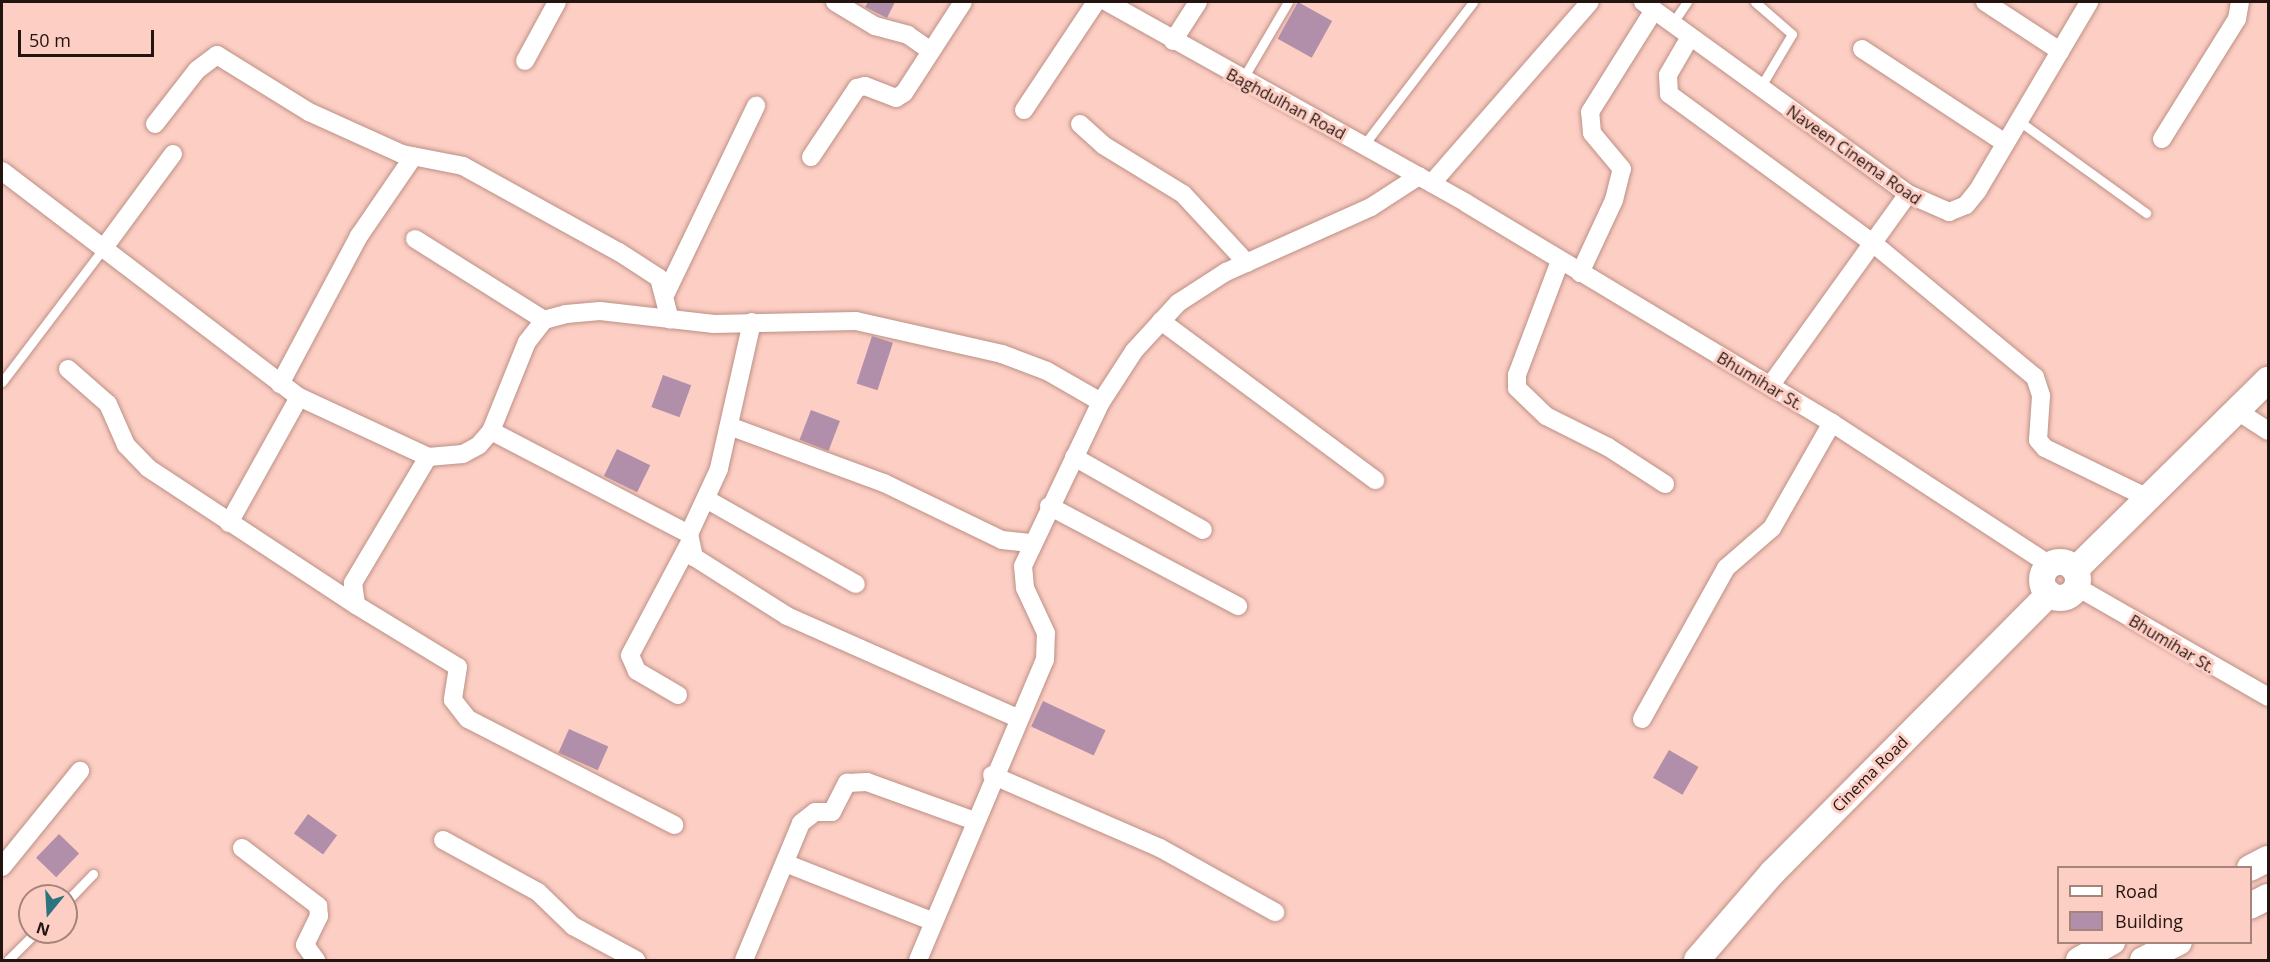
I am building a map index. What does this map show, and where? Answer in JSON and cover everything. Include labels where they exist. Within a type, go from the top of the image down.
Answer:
[{"type":"street","points":[[525,61],[557,2]]},
{"type":"street","points":[[835,2],[874,26],[908,35],[931,51]]},
{"type":"street","points":[[811,157],[857,88],[865,86],[896,98],[931,51],[963,2]]},
{"type":"street","points":[[1024,110],[1096,2]]},
{"type":"street","name":"Baghdulhan Road","points":[[1107,2],[1242,80],[1466,203]]},
{"type":"street","points":[[1173,41],[1198,2]]},
{"type":"street","points":[[918,960],[992,776],[1045,660],[1046,633],[1024,588],[1023,566],[1030,543],[1101,402],[1134,351],[1161,321],[1204,285],[1248,263],[1324,231],[1425,179],[1590,2]]},
{"type":"street","points":[[1985,2],[2060,51]]},
{"type":"street","name":"Naveen Cinema Road","points":[[1649,6],[1908,195],[1948,212],[1966,205],[2089,2]]},
{"type":"street","points":[[2162,139],[2237,19],[2240,2]]},
{"type":"street","points":[[1580,273],[1614,200],[1622,169],[1592,133],[1590,112],[1649,6]]},
{"type":"street","points":[[1690,37],[1668,75],[1669,93],[1874,244],[2035,377],[2041,396],[2038,440],[2045,448],[2150,499]]},
{"type":"street","points":[[1863,49],[2005,143]]},
{"type":"street","points":[[155,124],[197,70],[217,55],[309,112],[413,157],[463,166],[485,176],[652,272],[666,293],[670,320]]},
{"type":"street","points":[[666,293],[756,106]]},
{"type":"street","points":[[1080,124],[1103,145],[1183,194],[1248,263]]},
{"type":"street","points":[[103,249],[173,154]]},
{"type":"street","points":[[280,384],[359,236],[413,157]]},
{"type":"street","points":[[2,171],[299,397],[428,457],[462,454],[491,431],[527,342],[544,320]]},
{"type":"street","points":[[1770,386],[1908,195]]},
{"type":"street","name":"Bhumihar St.","points":[[1466,203],[1832,423],[2067,574],[2268,697]]},
{"type":"street","points":[[415,239],[544,320],[600,311],[670,320],[855,321],[924,334],[1047,371],[1101,402]]},
{"type":"street","points":[[1560,261],[1517,375],[1517,388],[1546,417],[1608,447],[1665,484]]},
{"type":"street","points":[[1161,321],[1375,480]]},
{"type":"street","points":[[678,695],[637,671],[630,655],[708,500],[729,426],[752,322]]},
{"type":"street","points":[[68,369],[108,404],[134,457],[229,524],[458,667],[453,700],[468,719],[674,825]]},
{"type":"street","points":[[2067,574],[2150,499],[2239,412],[2268,380]]},
{"type":"street","points":[[229,524],[299,397]]},
{"type":"street","points":[[2239,412],[2268,431]]},
{"type":"street","points":[[1642,719],[1726,568],[1772,528],[1832,423]]},
{"type":"street","points":[[729,426],[876,480],[1002,540],[1030,543]]},
{"type":"street","points":[[491,431],[689,539],[706,568],[787,616],[1018,719]]},
{"type":"street","points":[[356,605],[353,583],[428,457]]},
{"type":"street","points":[[1074,457],[1203,530]]},
{"type":"street","points":[[708,500],[856,584]]},
{"type":"street","points":[[1049,506],[1239,606]]},
{"type":"street","name":"Cinema Road","points":[[1697,960],[1773,872],[2049,594],[2042,581],[2067,574]]},
{"type":"street","points":[[2,867],[80,771]]},
{"type":"street","points":[[992,776],[1160,848],[1275,912]]},
{"type":"street","points":[[744,960],[784,863],[807,815],[832,812],[841,791],[856,781],[975,821]]},
{"type":"street","points":[[443,840],[538,892],[573,926],[636,960]]},
{"type":"street","points":[[242,848],[318,906],[319,916],[305,945],[316,960]]},
{"type":"street","points":[[2252,867],[2268,859]]},
{"type":"street","points":[[784,863],[933,922]]},
{"type":"street","points":[[2252,905],[2268,897]]},
{"type":"street","points":[[2079,960],[2108,944]]},
{"type":"street","points":[[2143,960],[2177,950]]},
{"type":"lane","points":[[1242,80],[1288,2]]},
{"type":"lane","points":[[1363,146],[1473,2]]},
{"type":"lane","points":[[1672,24],[1687,2]]},
{"type":"lane","points":[[1755,2],[1792,34],[1760,88]]},
{"type":"lane","points":[[2019,121],[2146,213]]},
{"type":"lane","points":[[2,382],[103,249]]},
{"type":"lane","points":[[78,890],[93,874]]},
{"type":"lane","points":[[8,960],[24,944]]},
{"type":"building","points":[[868,2],[895,2],[887,18],[865,7]]},
{"type":"building","points":[[1298,2],[1332,21],[1312,58],[1278,39]]},
{"type":"building","points":[[872,336],[893,343],[877,390],[857,384]]},
{"type":"building","points":[[663,375],[691,385],[680,417],[651,407]]},
{"type":"building","points":[[811,410],[840,421],[828,451],[800,440]]},
{"type":"building","points":[[617,449],[650,465],[637,492],[604,476]]},
{"type":"building","points":[[1043,701],[1106,730],[1094,756],[1031,726]]},
{"type":"building","points":[[569,729],[608,746],[598,770],[558,753]]},
{"type":"building","points":[[1669,750],[1698,767],[1682,795],[1653,778]]},
{"type":"building","points":[[308,814],[337,835],[323,855],[294,833]]},
{"type":"building","points":[[59,834],[79,853],[56,877],[36,858]]}]
